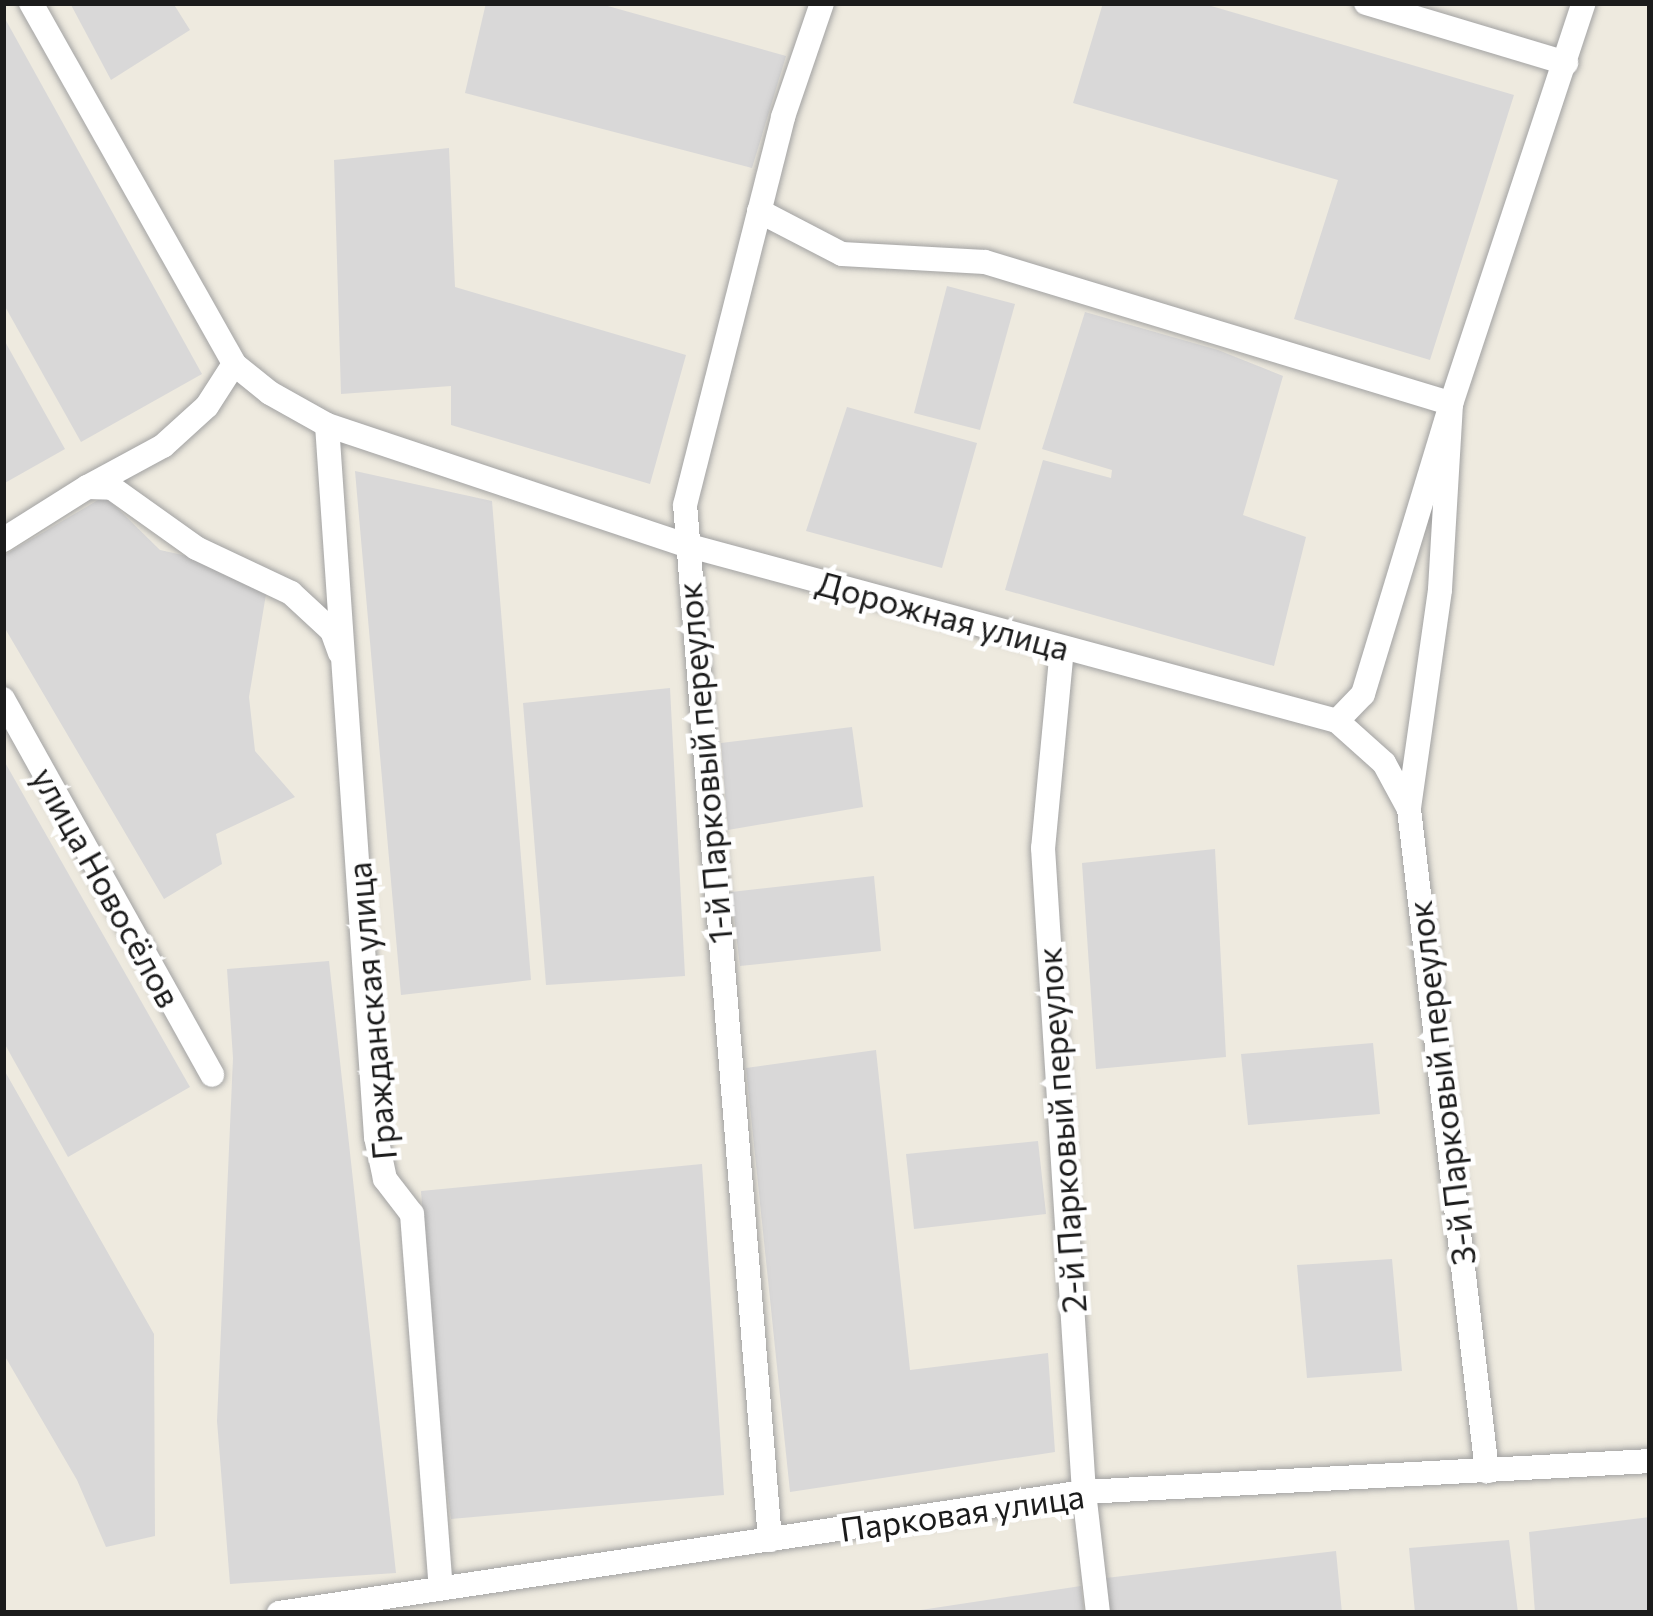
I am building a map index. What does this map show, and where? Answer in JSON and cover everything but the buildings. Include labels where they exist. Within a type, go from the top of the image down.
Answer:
[{"type":"street","name":"Дорожная улица","points":[[31,3],[234,364],[270,393],[327,425],[686,544],[1337,721]]},
{"type":"street","name":"1-й Парковый переулок","points":[[770,1540],[686,544],[691,468],[821,3]]},
{"type":"street","points":[[1366,3],[1566,63]]},
{"type":"street","points":[[1337,721],[1363,694],[1450,404],[1584,3]]},
{"type":"street","points":[[759,212],[842,254],[985,262],[1450,404]]},
{"type":"street","points":[[3,540],[163,446],[206,406],[234,364]]},
{"type":"street","points":[[1409,809],[1440,590],[1450,404]]},
{"type":"street","name":"Гражданская улица","points":[[327,425],[376,1137],[385,1179],[412,1214],[441,1588]]},
{"type":"street","points":[[87,488],[112,488],[196,548],[291,593],[332,632],[345,678]]},
{"type":"street","name":"2-й Парковый переулок","points":[[1062,648],[1043,848],[1084,1492],[1098,1613]]},
{"type":"street","name":"улица Новосёлов","points":[[3,699],[212,1075]]},
{"type":"street","name":"3-й Парковый переулок","points":[[1337,721],[1384,763],[1409,809],[1487,1471]]},
{"type":"street","name":"Парковая улица","points":[[279,1613],[1084,1492],[1650,1461]]},
{"type":"shaded area","points":[[70,3],[173,3],[190,30],[111,80]]},
{"type":"shaded area","points":[[486,3],[597,3],[786,56],[752,168],[465,93]]},
{"type":"shaded area","points":[[1103,3],[1201,3],[1514,95],[1430,360],[1294,319],[1338,180],[1073,103]]},
{"type":"shaded area","points":[[3,15],[202,374],[81,442],[3,303]]},
{"type":"shaded area","points":[[449,148],[455,287],[686,355],[650,484],[451,425],[451,386],[341,394],[334,160]]},
{"type":"shaded area","points":[[947,286],[1015,304],[980,430],[914,413]]},
{"type":"shaded area","points":[[1085,312],[1218,350],[1283,376],[1243,515],[1306,537],[1274,666],[1005,590],[1043,460],[1111,478],[1112,470],[1042,449]]},
{"type":"shaded area","points":[[3,338],[65,449],[3,484]]},
{"type":"shaded area","points":[[847,407],[977,443],[942,568],[806,531]]},
{"type":"shaded area","points":[[355,471],[492,501],[531,980],[401,995]]},
{"type":"shaded area","points":[[105,496],[160,550],[187,556],[266,594],[249,697],[255,751],[295,797],[216,834],[222,864],[164,899],[3,625],[3,556]]},
{"type":"shaded area","points":[[670,688],[685,976],[546,985],[523,703]]},
{"type":"shaded area","points":[[852,727],[863,807],[728,830],[721,743]]},
{"type":"shaded area","points":[[3,759],[190,1087],[68,1157],[3,1041]]},
{"type":"shaded area","points":[[1215,849],[1226,1057],[1096,1069],[1082,863]]},
{"type":"shaded area","points":[[874,876],[881,951],[740,966],[731,892]]},
{"type":"shaded area","points":[[329,961],[396,1573],[230,1584],[217,1421],[233,1058],[227,969]]},
{"type":"shaded area","points":[[1373,1043],[1380,1114],[1248,1125],[1241,1054]]},
{"type":"shaded area","points":[[876,1050],[910,1370],[1048,1353],[1055,1452],[790,1492],[746,1068]]},
{"type":"shaded area","points":[[3,1068],[154,1334],[155,1536],[106,1547],[77,1480],[3,1353]]},
{"type":"shaded area","points":[[1038,1141],[1046,1214],[914,1229],[906,1154]]},
{"type":"shaded area","points":[[702,1164],[724,1495],[451,1519],[437,1413],[421,1191]]},
{"type":"shaded area","points":[[1392,1259],[1402,1371],[1307,1378],[1297,1265]]},
{"type":"shaded area","points":[[1650,1517],[1650,1613],[1535,1613],[1529,1532]]},
{"type":"shaded area","points":[[1509,1540],[1518,1613],[1415,1613],[1409,1548]]},
{"type":"shaded area","points":[[1336,1551],[1342,1613],[1110,1613],[1106,1578]]},
{"type":"shaded area","points":[[1081,1586],[1084,1613],[901,1613],[1000,1598]]}]
